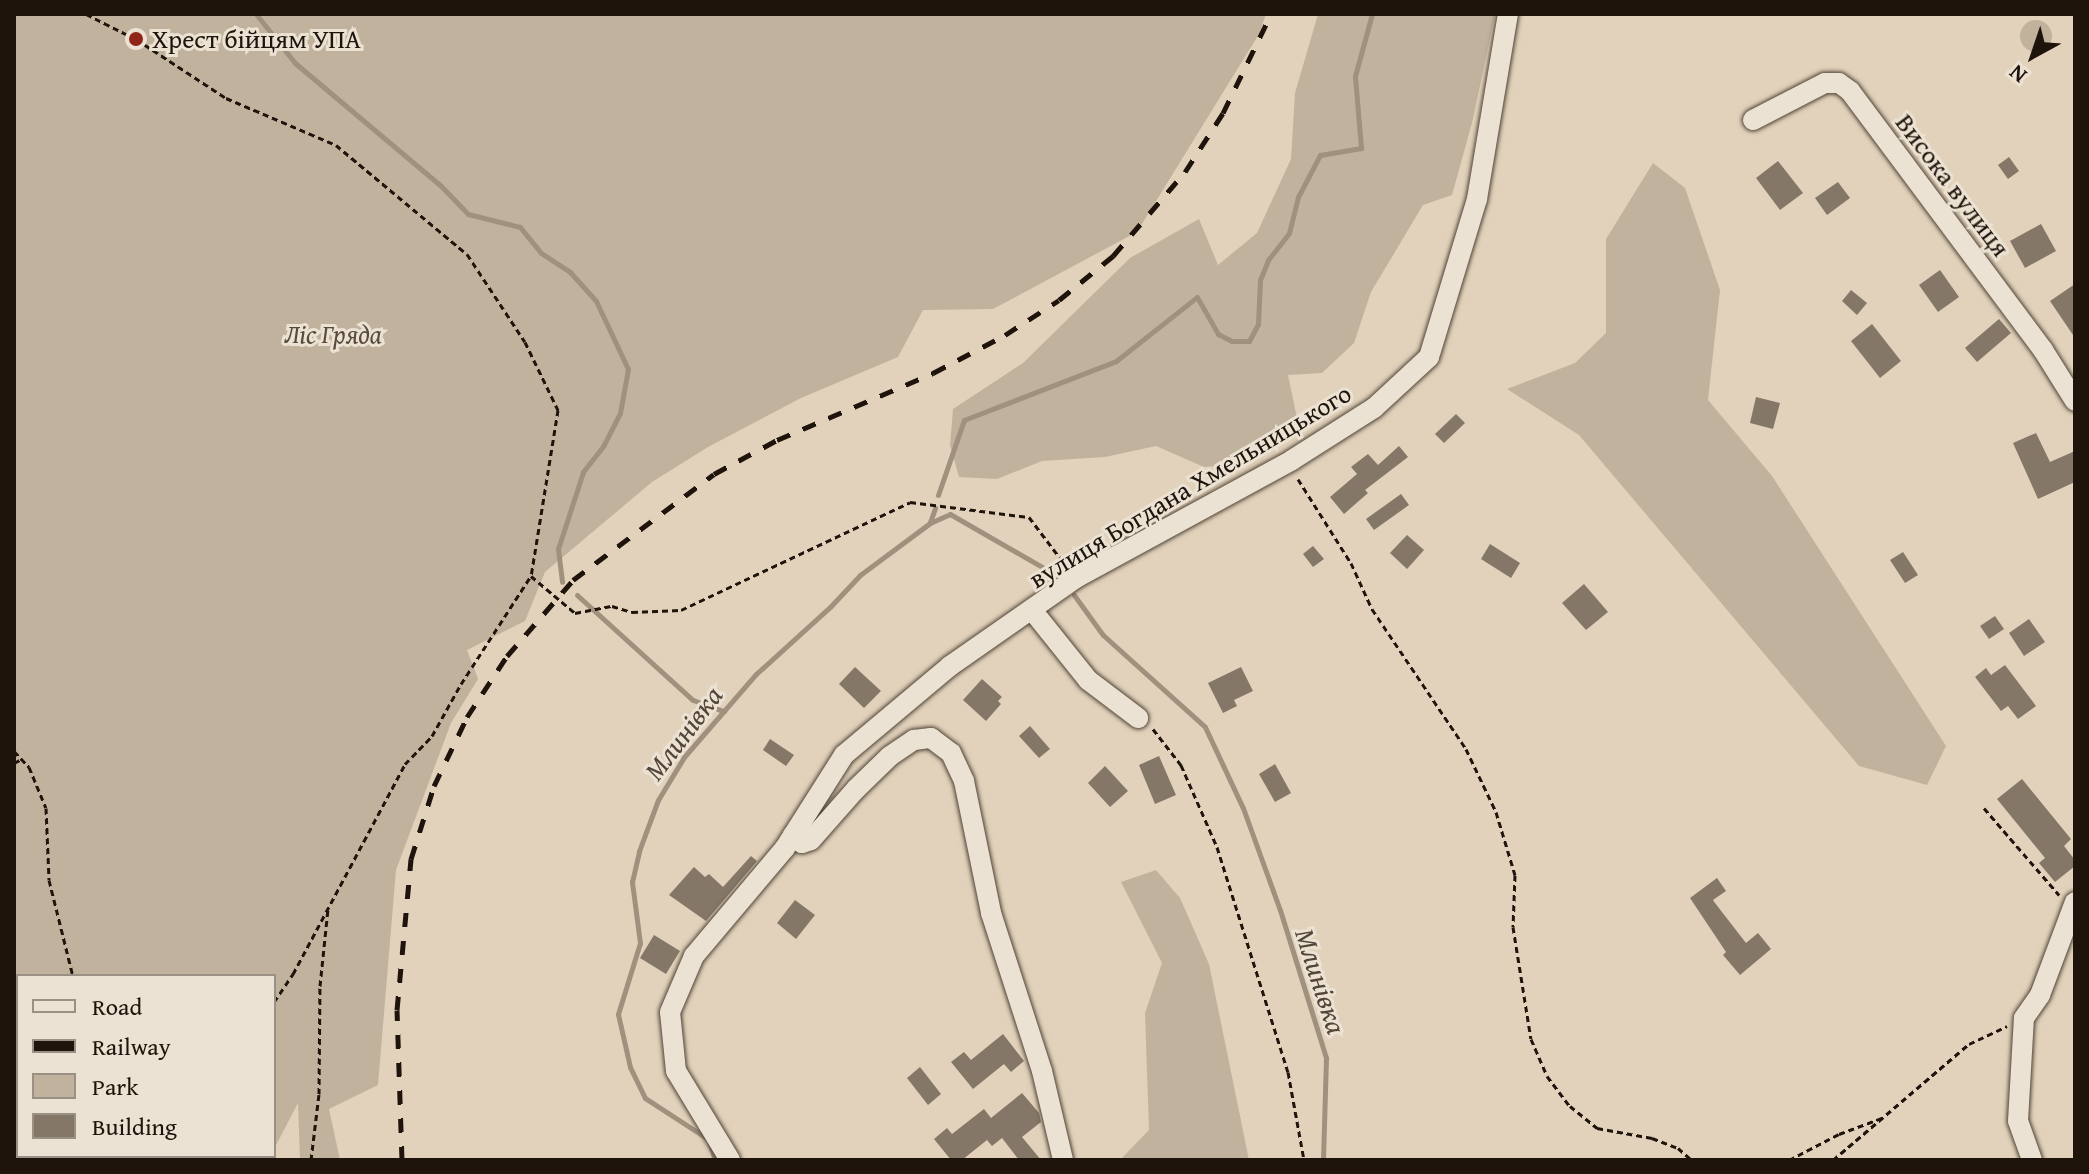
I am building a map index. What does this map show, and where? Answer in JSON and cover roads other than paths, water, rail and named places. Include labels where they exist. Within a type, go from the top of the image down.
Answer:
[{"type":"street","name":"вулиця Богдана Хмельницького","points":[[730,1160],[676,1071],[670,1012],[694,956],[793,835],[844,755],[950,666],[1076,578],[1292,460],[1374,408],[1429,357],[1477,199],[1508,14]]},
{"type":"street","name":"Висока вулиця","points":[[1753,120],[1825,83],[1839,83],[1850,91],[2043,350],[2075,401]]},
{"type":"street","points":[[1032,610],[1088,680],[1138,718]]},
{"type":"street","points":[[793,835],[802,843],[811,840],[856,789],[890,756],[914,740],[931,738],[951,753],[964,781],[991,913],[1042,1071],[1063,1160]]},
{"type":"street","points":[[2032,1160],[2018,1121],[2024,1018],[2040,995],[2073,906]]},
{"type":"waterway","points":[[256,14],[295,63],[441,186],[468,214],[520,227],[541,253],[570,272],[596,301],[628,369],[620,413],[604,445],[583,472],[558,549],[562,582]]},
{"type":"waterway","points":[[938,495],[964,420],[1116,361],[1197,297],[1218,334],[1232,341],[1249,341],[1258,324],[1260,280],[1268,260],[1289,233],[1298,197],[1320,155],[1361,148],[1355,76],[1372,14]]},
{"type":"waterway","points":[[930,522],[935,508]]},
{"type":"waterway","name":"Млинівка","points":[[715,1160],[708,1139],[645,1098],[630,1067],[618,1014],[640,943],[632,882],[639,851],[658,800],[684,757],[756,674],[830,607],[860,575],[930,523],[950,514],[1065,580]]},
{"type":"waterway","points":[[577,595],[693,700],[724,711]]},
{"type":"waterway","name":"Млинівка","points":[[1074,595],[1103,635],[1205,727],[1243,808],[1280,910],[1326,1058],[1323,1160]]},
{"type":"railway","points":[[402,1160],[397,1010],[411,859],[434,786],[467,717],[507,656],[573,580],[714,474],[777,440],[933,373],[1005,335],[1059,300],[1113,256],[1185,172],[1223,113],[1271,14]]},
{"type":"place","name":"Хрест бійцям УПА","points":[[136,39]]},
{"type":"park label","name":"Ліс Гряда","points":[[333,334]]}]
